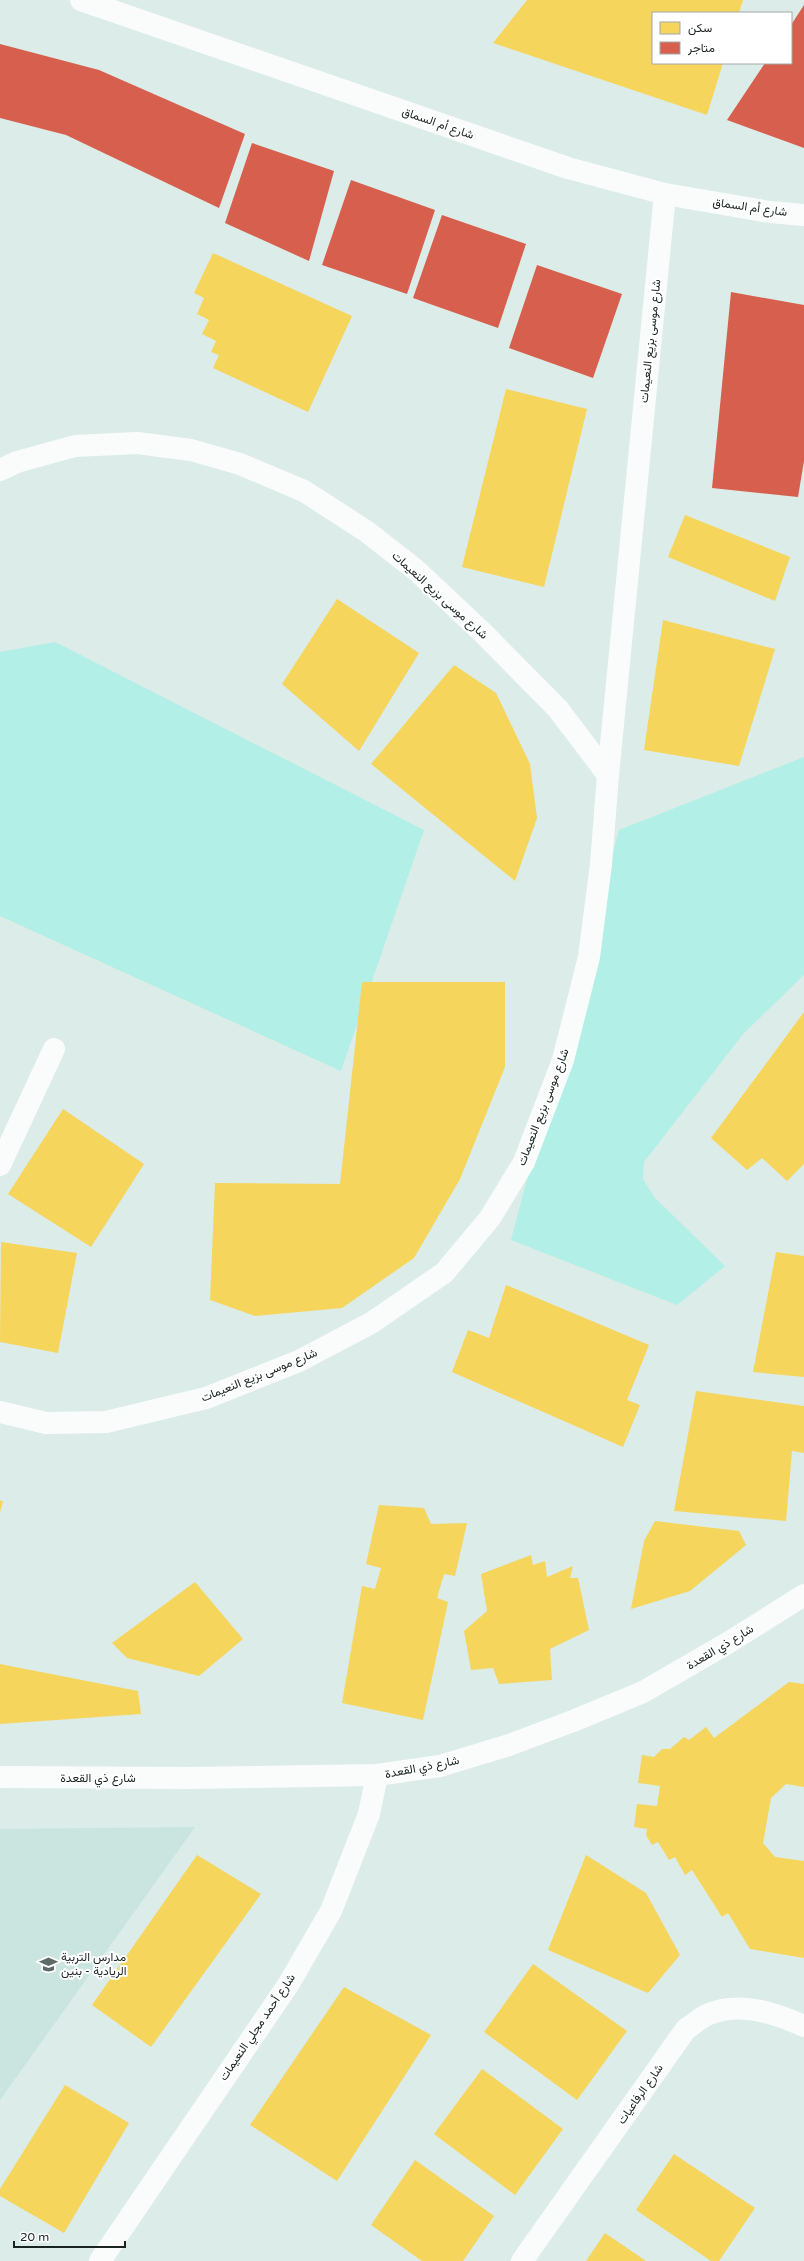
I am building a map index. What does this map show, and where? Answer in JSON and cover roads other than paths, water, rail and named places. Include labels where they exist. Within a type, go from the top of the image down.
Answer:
[{"type":"street","name":"شارع أم السماق","points":[[81,0],[568,168],[665,194],[770,212],[804,214]]},
{"type":"street","name":"شارع موسى بزيع النعيمات","points":[[0,1412],[46,1423],[106,1422],[206,1398],[306,1357],[371,1323],[444,1273],[490,1218],[524,1162],[563,1060],[588,957],[601,864],[608,775],[665,194]]},
{"type":"street","name":"شارع موسى بزيع النعيمات","points":[[0,470],[17,462],[75,446],[137,443],[191,450],[240,464],[304,491],[366,531],[422,575],[483,633],[558,709],[608,775]]},
{"type":"street","points":[[0,1165],[54,1049]]},
{"type":"street","name":"شارع ذي القعدة","points":[[0,1777],[189,1778],[377,1775],[440,1766],[509,1745],[643,1692],[731,1641],[804,1595]]},
{"type":"street","name":"شارع أحمد مجلي النعيمات","points":[[100,2261],[288,1985],[331,1911],[354,1857],[369,1814],[377,1775]]},
{"type":"street","name":"شارع الرفاعيات","points":[[522,2261],[686,2029],[709,2014],[739,2007],[769,2013],[804,2026]]},
{"type":"place","name":"مدارس التربية الريادية - بنين","points":[[48,1964]]}]
